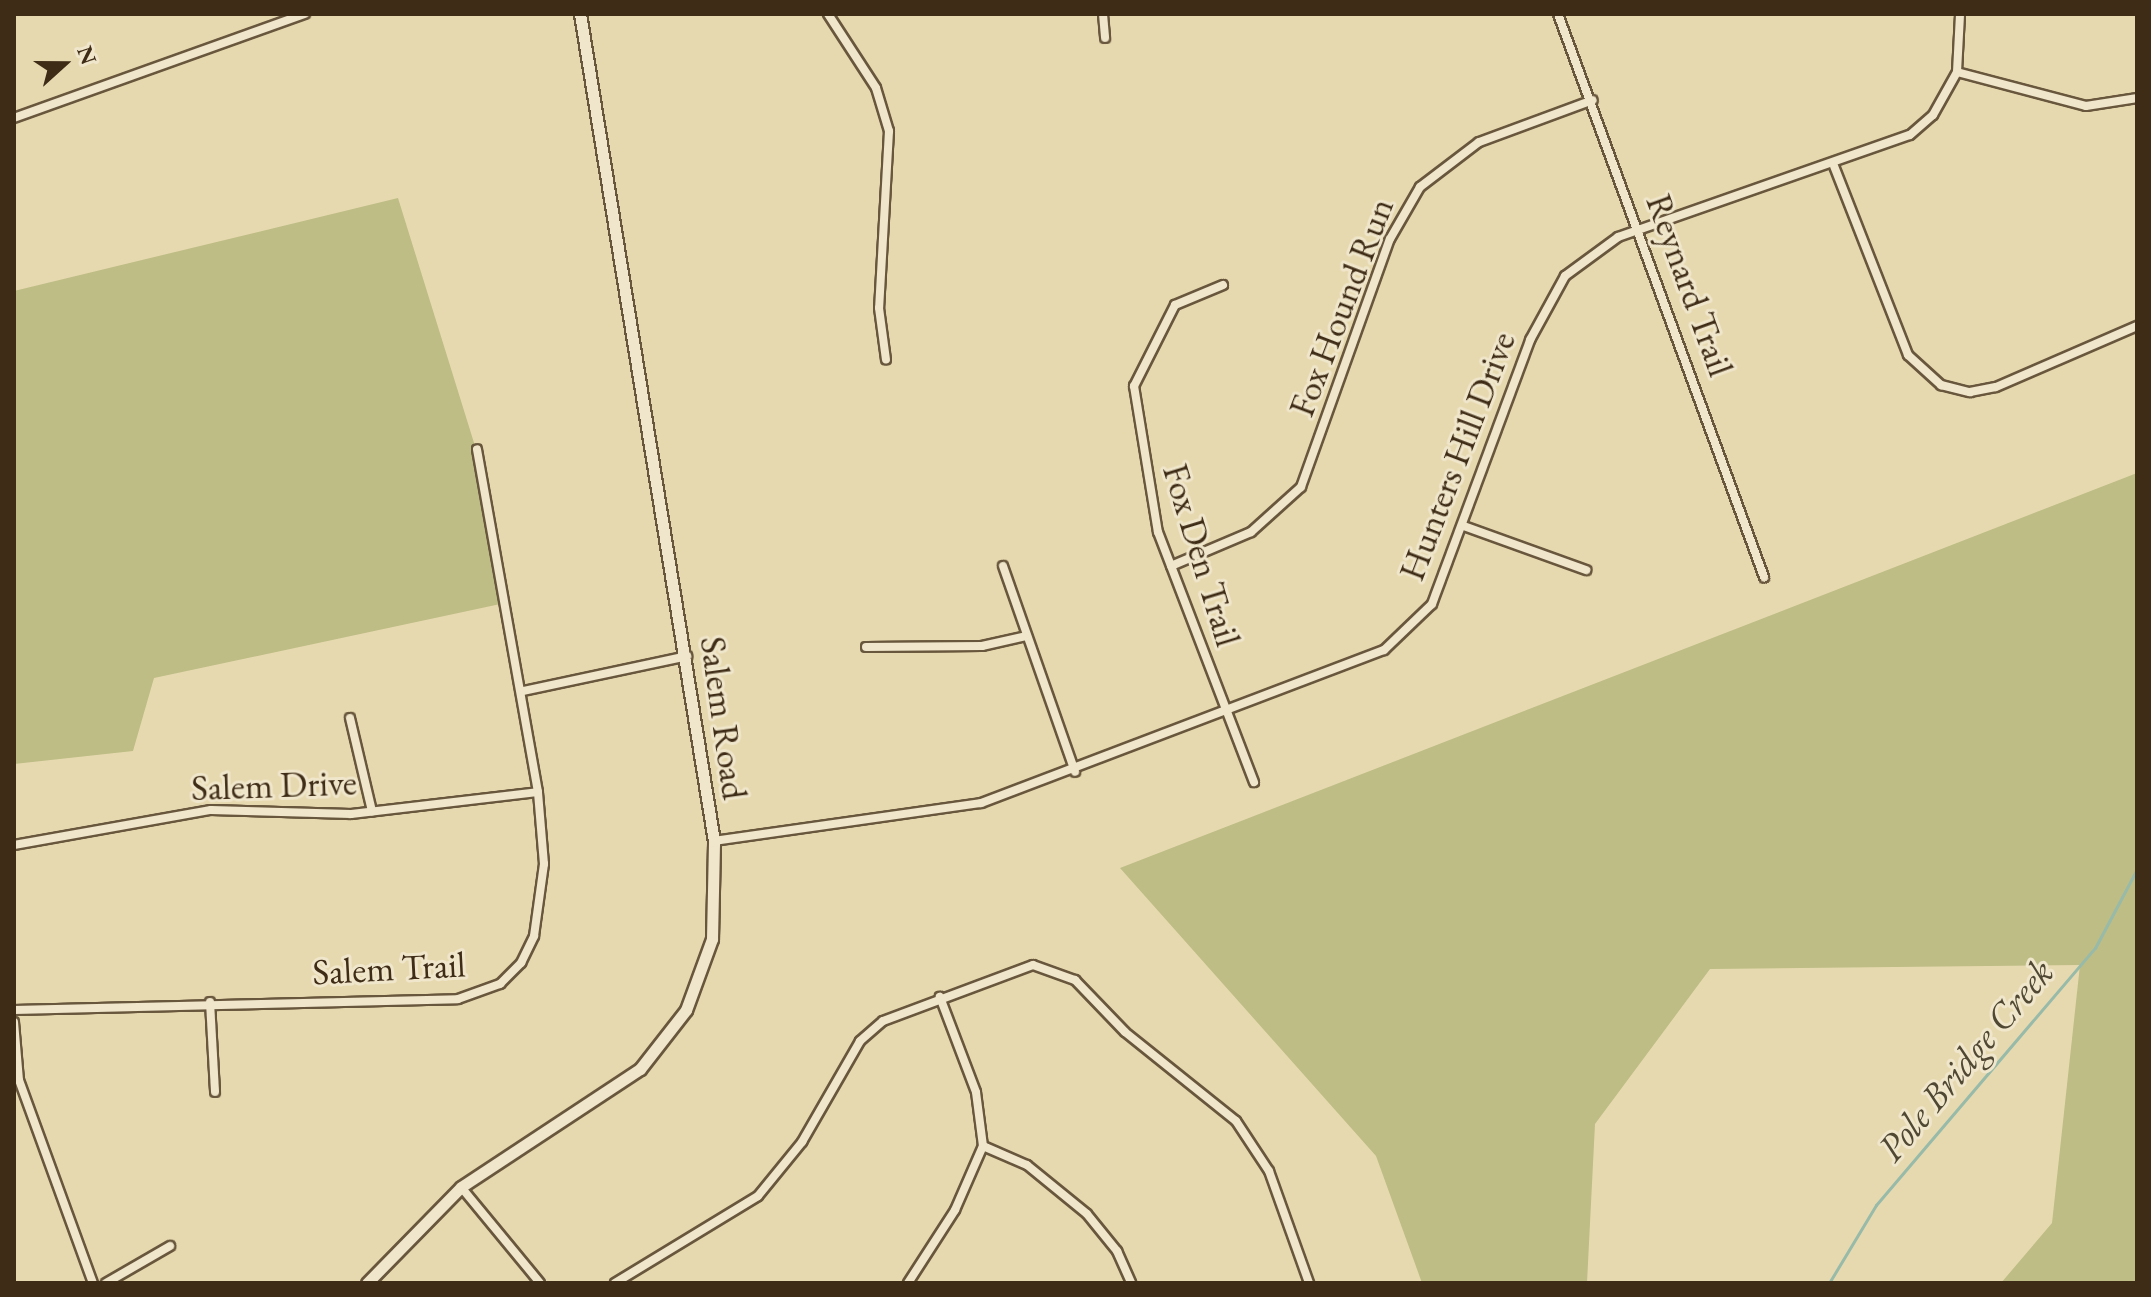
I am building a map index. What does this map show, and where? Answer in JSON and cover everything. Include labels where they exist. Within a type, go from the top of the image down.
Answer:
[{"type":"street","points":[[14,118],[305,14]]},
{"type":"street","name":"Salem Road","points":[[367,1283],[461,1187],[616,1088],[670,1036],[709,955],[714,841],[687,656],[580,14]]},
{"type":"street","points":[[828,14],[876,88],[889,131],[879,308],[886,360]]},
{"type":"street","points":[[1103,14],[1105,38]]},
{"type":"street","name":"Reynard Trail","points":[[1558,14],[1641,229],[1764,577]]},
{"type":"street","name":"Hunters Hill Drive","points":[[714,841],[981,803],[1075,772],[1358,665],[1397,641],[1432,604],[1552,294],[1584,256],[1641,229],[1834,166],[1910,135],[1933,115],[1957,72],[1960,14]]},
{"type":"street","points":[[1957,72],[2086,106],[2137,98]]},
{"type":"street","name":"Fox Hound Run","points":[[1171,566],[1251,532],[1301,487],[1390,239],[1420,187],[1479,142],[1593,100]]},
{"type":"street","points":[[1834,166],[1908,355],[1941,385],[1970,392],[1996,387],[2137,326]]},
{"type":"street","name":"Fox Den Trail","points":[[1223,285],[1175,305],[1134,386],[1146,484],[1171,566],[1225,716],[1254,782]]},
{"type":"street","name":"Salem Trail","points":[[14,1010],[210,1002],[458,999],[500,984],[534,936],[544,864],[538,792],[523,691],[477,449]]},
{"type":"street","points":[[1464,526],[1586,570]]},
{"type":"street","points":[[1003,566],[1075,772]]},
{"type":"street","points":[[866,647],[982,646],[1026,636]]},
{"type":"street","points":[[523,691],[639,672],[687,656]]},
{"type":"street","points":[[350,718],[372,811]]},
{"type":"street","name":"Salem Drive","points":[[14,845],[224,809],[372,811],[538,792]]},
{"type":"street","points":[[615,1283],[758,1196],[802,1142],[860,1041],[883,1021],[1018,966],[1048,966],[1075,980],[1246,1133],[1275,1185],[1309,1283]]},
{"type":"street","points":[[908,1283],[955,1210],[983,1146],[976,1092],[940,997]]},
{"type":"street","points":[[210,1002],[215,1092]]},
{"type":"street","points":[[14,1022],[16,1080],[93,1283]]},
{"type":"street","points":[[983,1146],[1027,1165],[1087,1214],[1117,1251],[1131,1283]]},
{"type":"street","points":[[461,1187],[540,1283]]},
{"type":"street","points":[[106,1283],[170,1246]]},
{"type":"green space","points":[[398,198],[475,446],[505,603],[154,678],[133,751],[14,764],[14,291]]},
{"type":"green space","points":[[2137,473],[2137,1283],[2001,1283],[2052,1223],[2080,965],[1710,969],[1595,1124],[1587,1283],[1422,1283],[1376,1156],[1120,868]]},
{"type":"waterway","name":"Pole Bridge Creek","points":[[1829,1283],[1876,1205],[2095,948],[2137,869]]}]
